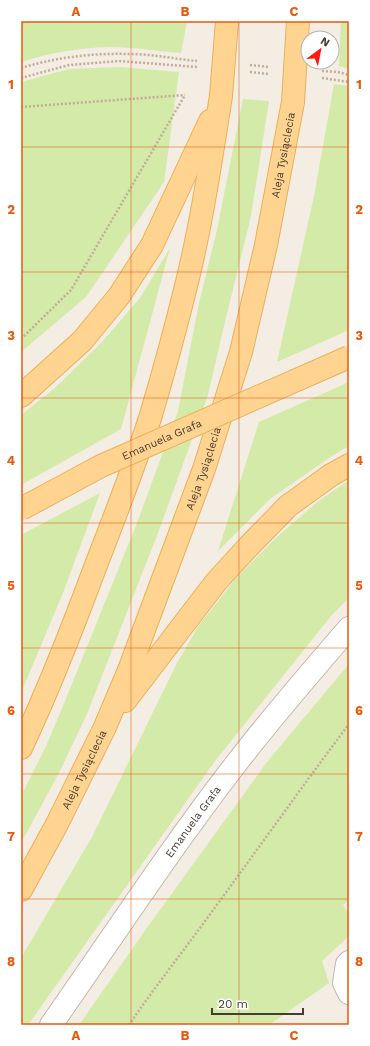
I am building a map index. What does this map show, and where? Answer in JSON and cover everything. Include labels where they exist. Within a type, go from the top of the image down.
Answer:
[{"type":"main road","points":[[21,748],[34,721],[120,503],[150,416],[168,356],[204,206],[221,96],[227,21]]},
{"type":"main road","name":"Aleja Tysiąclecia","points":[[21,890],[57,824],[105,727],[170,564],[204,469],[241,352],[266,245],[293,102],[298,21]]},
{"type":"main road","points":[[21,396],[82,341],[118,296],[140,264],[152,245],[221,96]]},
{"type":"main road","name":"Emanuela Grafa","points":[[21,509],[101,466],[349,357]]},
{"type":"main road","points":[[105,727],[216,582],[248,547],[288,506],[349,465]]},
{"type":"street","name":"Emanuela Grafa","points":[[51,1025],[172,851],[234,766],[300,684],[349,628]]},
{"type":"street","points":[[346,988],[347,964],[349,962]]},
{"type":"path","points":[[21,68],[60,58],[102,54],[131,54],[199,61]]},
{"type":"path","points":[[21,78],[69,65],[119,62],[205,68]]},
{"type":"path","points":[[245,65],[276,67]]},
{"type":"path","points":[[315,70],[338,72],[349,75]]},
{"type":"path","points":[[244,72],[276,74]]},
{"type":"path","points":[[315,78],[349,82]]},
{"type":"path","points":[[21,107],[185,94],[71,290],[21,339]]},
{"type":"path","points":[[129,1025],[150,994],[207,919],[349,724]]},
{"type":"green space","points":[[21,21],[187,21],[181,53],[108,47],[75,50],[21,62]]},
{"type":"green space","points":[[341,21],[349,21],[349,69],[340,66]]},
{"type":"green space","points":[[120,67],[179,72],[164,182],[86,297],[21,352],[21,82],[69,69]]},
{"type":"green space","points":[[334,84],[349,86],[349,330],[277,362],[314,196]]},
{"type":"green space","points":[[243,99],[269,101],[251,216],[208,395],[158,533],[87,714],[59,773],[21,843],[21,796],[47,744],[63,706],[137,523],[178,411],[199,303],[217,230]]},
{"type":"green space","points":[[170,248],[121,429],[21,485],[21,415],[56,387],[101,343],[140,298]]},
{"type":"green space","points":[[349,382],[349,446],[270,499],[218,551],[259,422]]},
{"type":"green space","points":[[349,480],[349,598],[331,616],[215,761],[28,1025],[21,1025],[21,958],[92,837],[176,665],[199,625],[237,577],[278,536],[316,503]]},
{"type":"green space","points":[[100,493],[63,593],[21,693],[21,535]]},
{"type":"green space","points":[[349,664],[349,900],[343,905],[349,914],[349,936],[322,961],[329,983],[269,1025],[79,1025],[144,932],[267,762]]}]
